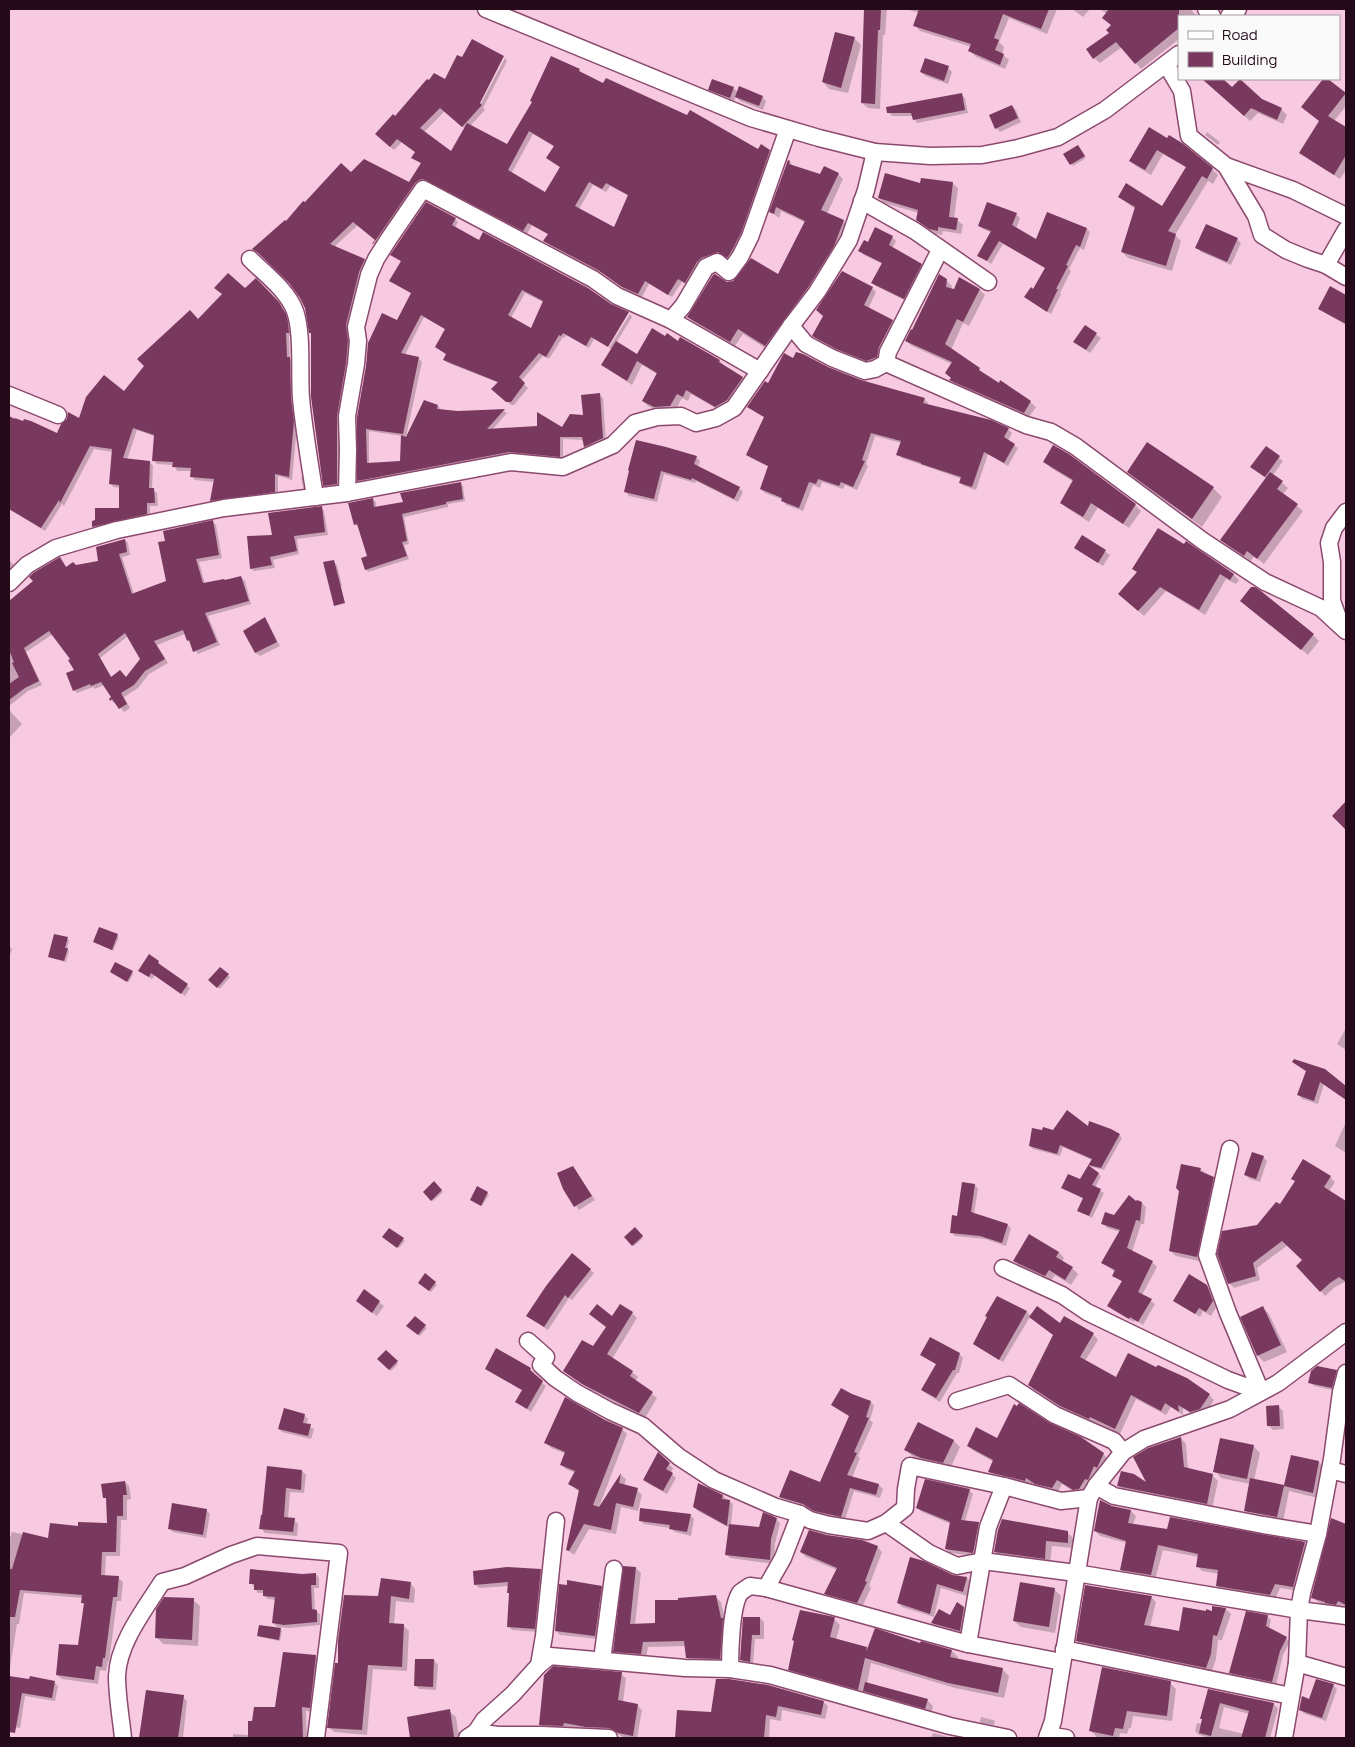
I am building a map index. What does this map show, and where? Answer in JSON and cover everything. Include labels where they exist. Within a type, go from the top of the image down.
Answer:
[{"type":"street","points":[[486,9],[751,118],[875,152],[930,156],[982,155],[1058,137],[1105,110],[1178,55]]},
{"type":"street","points":[[1166,64],[1182,91],[1189,136],[1226,166],[1293,190],[1346,216]]},
{"type":"street","points":[[671,320],[683,306],[706,267],[717,262],[729,272],[740,257],[750,237],[788,129]]},
{"type":"street","points":[[9,583],[27,565],[56,548],[96,535],[154,521],[224,508],[347,493],[511,462],[563,467],[613,445],[636,423],[657,417],[681,416],[696,423],[716,418],[734,408],[817,292],[849,240],[866,190],[875,152]]},
{"type":"street","points":[[1226,166],[1256,216],[1262,235],[1297,255],[1326,265],[1346,277]]},
{"type":"street","points":[[347,493],[347,416],[356,364],[358,341],[356,327],[369,275],[376,259],[423,188],[464,212],[507,232],[593,279],[617,296],[671,320],[760,371]]},
{"type":"street","points":[[862,201],[915,231],[988,282]]},
{"type":"street","points":[[1326,265],[1346,230]]},
{"type":"street","points":[[886,363],[888,352],[940,250]]},
{"type":"street","points":[[250,259],[287,296],[295,311],[299,339],[301,398],[306,445],[315,497]]},
{"type":"street","points":[[791,326],[806,344],[832,358],[865,371],[875,369],[886,363]]},
{"type":"street","points":[[886,363],[1026,425],[1051,432],[1075,446],[1234,562],[1265,582],[1321,608],[1345,631]]},
{"type":"street","points":[[9,395],[58,415]]},
{"type":"street","points":[[1345,631],[1332,601],[1332,562],[1329,543],[1334,528],[1346,512]]},
{"type":"street","points":[[1230,1149],[1207,1255],[1228,1313],[1261,1392]]},
{"type":"street","points":[[1003,1268],[1062,1295],[1087,1312],[1228,1380],[1261,1392]]},
{"type":"street","points":[[1066,1738],[1046,1737],[1053,1721],[1076,1574],[1092,1492],[1124,1452],[1144,1439],[1230,1409],[1278,1383],[1346,1332]]},
{"type":"street","points":[[528,1341],[546,1357],[541,1365],[555,1378],[577,1393],[643,1426],[679,1457],[714,1480],[776,1507],[829,1525],[868,1531],[886,1523],[905,1508],[910,1466],[1004,1486],[1061,1501],[1092,1492],[1263,1526],[1318,1534]]},
{"type":"street","points":[[1284,1738],[1297,1663],[1299,1610],[1318,1534],[1346,1373]]},
{"type":"street","points":[[957,1401],[1009,1386],[1055,1415],[1114,1441],[1124,1452]]},
{"type":"street","points":[[1330,1470],[1346,1474]]},
{"type":"street","points":[[968,1644],[988,1527],[1004,1486]]},
{"type":"street","points":[[766,1588],[783,1558],[800,1514]]},
{"type":"street","points":[[539,1665],[544,1636],[556,1521]]},
{"type":"street","points":[[886,1523],[929,1553],[957,1566],[983,1561],[1346,1616]]},
{"type":"street","points":[[123,1738],[117,1675],[120,1660],[138,1618],[162,1582],[185,1576],[231,1555],[257,1546],[339,1553],[316,1738]]},
{"type":"street","points":[[602,1660],[614,1568]]},
{"type":"street","points":[[730,1669],[736,1605],[741,1593],[750,1586],[766,1588],[968,1644],[1063,1655],[1291,1696]]},
{"type":"street","points":[[472,1735],[484,1720],[513,1694],[539,1665],[550,1656],[685,1668],[730,1669],[770,1675],[950,1726],[1008,1738]]},
{"type":"street","points":[[1297,1663],[1346,1677]]},
{"type":"street","points":[[472,1735],[609,1738]]},
{"type":"building","points":[[864,9],[881,9],[880,30],[878,30],[875,104],[861,103]]},
{"type":"building","points":[[919,9],[1049,9],[1041,29],[1003,14],[994,38],[999,40],[995,50],[1004,54],[1000,65],[968,51],[971,44],[913,26]]},
{"type":"building","points":[[1109,9],[1179,9],[1178,29],[1135,64],[1116,42],[1093,59],[1086,49],[1109,33],[1106,30],[1111,25],[1102,18]]},
{"type":"building","points":[[835,32],[855,37],[841,88],[822,82]]},
{"type":"building","points":[[472,39],[504,56],[480,103],[482,105],[462,127],[440,108],[420,128],[451,151],[467,123],[507,144],[532,102],[530,101],[551,56],[580,69],[579,71],[603,83],[606,78],[687,115],[690,110],[758,149],[761,144],[770,150],[741,233],[727,258],[718,252],[701,258],[685,283],[678,279],[668,295],[645,281],[638,294],[622,287],[598,270],[543,241],[548,234],[528,223],[523,231],[423,179],[415,183],[373,244],[375,240],[353,222],[330,244],[365,259],[359,272],[346,325],[348,341],[346,363],[337,416],[337,484],[323,486],[311,397],[311,333],[309,333],[305,308],[289,283],[252,249],[286,221],[341,163],[351,172],[364,159],[409,182],[421,163],[411,158],[415,152],[397,139],[390,147],[375,134],[393,114],[395,116],[427,79],[429,80],[434,73],[445,79],[457,55],[462,57]],"holes":[[[529,131],[554,146],[546,158],[560,167],[545,192],[508,170]],[[589,182],[602,189],[606,183],[628,195],[614,227],[575,206]]]},
{"type":"building","points":[[925,58],[949,66],[944,81],[920,72]]},
{"type":"building","points":[[712,79],[734,87],[730,98],[708,90]]},
{"type":"building","points":[[1203,80],[1224,80],[1232,87],[1241,80],[1262,99],[1282,108],[1277,120],[1251,108],[1244,116]]},
{"type":"building","points":[[1322,80],[1329,80],[1346,93],[1328,116],[1346,127],[1346,155],[1334,175],[1299,153],[1319,121],[1301,107]]},
{"type":"building","points":[[739,86],[763,96],[759,106],[735,97]]},
{"type":"building","points":[[962,93],[965,110],[913,120],[911,113],[887,113],[886,107]]},
{"type":"building","points":[[1012,105],[1018,118],[995,129],[989,115]]},
{"type":"building","points":[[1149,127],[1167,138],[1169,135],[1182,143],[1213,168],[1207,179],[1202,176],[1168,231],[1176,234],[1166,266],[1121,252],[1135,207],[1118,197],[1126,183],[1162,206],[1186,167],[1157,150],[1145,170],[1129,161]]},
{"type":"building","points":[[1078,145],[1085,156],[1070,165],[1063,154]]},
{"type":"building","points":[[788,160],[790,161],[789,164],[820,174],[824,166],[839,173],[821,210],[844,220],[834,246],[809,286],[765,346],[738,329],[730,342],[687,317],[715,274],[727,282],[733,281],[751,258],[778,274],[805,221],[776,207],[774,214],[769,212]]},
{"type":"building","points":[[885,173],[920,183],[921,178],[953,182],[949,217],[958,218],[956,230],[938,227],[938,231],[929,229],[916,220],[918,210],[878,198]]},
{"type":"building","points":[[426,202],[456,218],[452,225],[479,240],[483,232],[588,288],[611,304],[629,312],[608,347],[591,337],[586,346],[563,333],[561,336],[559,335],[546,357],[539,353],[519,377],[525,383],[511,402],[506,402],[491,389],[498,382],[443,360],[446,354],[435,347],[445,329],[421,315],[401,353],[419,357],[403,434],[366,429],[367,463],[400,461],[401,435],[406,437],[424,400],[438,405],[437,409],[458,411],[505,409],[487,429],[537,426],[537,412],[562,427],[570,414],[583,415],[581,395],[600,393],[603,438],[584,447],[582,437],[560,437],[560,457],[509,452],[357,481],[357,417],[368,343],[382,313],[397,320],[411,293],[389,281],[401,261],[390,255]],"holes":[[[522,290],[543,301],[531,328],[508,315]]]},
{"type":"building","points":[[987,202],[1017,213],[1012,225],[1036,239],[1047,212],[1087,228],[1080,247],[1076,245],[1066,265],[1068,266],[1047,312],[1024,297],[1031,287],[1033,289],[1045,268],[999,241],[987,261],[977,256],[991,231],[978,226]]},
{"type":"building","points":[[1206,224],[1238,238],[1227,262],[1195,248]]},
{"type":"building","points":[[875,227],[893,236],[889,245],[922,264],[904,299],[871,283],[882,263],[858,251],[864,240],[868,242]]},
{"type":"building","points":[[842,271],[873,287],[864,305],[893,320],[879,347],[877,357],[866,361],[836,349],[812,336],[823,316],[816,310]]},
{"type":"building","points":[[228,273],[245,288],[256,278],[279,302],[286,314],[289,333],[286,333],[287,357],[290,357],[291,399],[294,421],[289,477],[275,474],[275,492],[210,501],[214,479],[190,477],[191,468],[172,467],[173,462],[152,461],[154,435],[133,428],[123,458],[150,461],[149,488],[154,488],[155,503],[147,503],[147,514],[92,527],[92,521],[95,520],[95,508],[119,508],[119,485],[109,484],[112,449],[90,446],[60,503],[59,500],[41,528],[9,509],[9,416],[23,421],[24,419],[31,421],[57,433],[61,424],[67,419],[68,412],[79,418],[86,397],[104,375],[124,391],[144,366],[137,359],[190,310],[198,319],[222,294],[214,288]]},
{"type":"building","points":[[939,274],[947,279],[946,287],[954,289],[959,277],[980,289],[963,322],[957,319],[945,344],[980,368],[979,370],[999,383],[1000,380],[1031,401],[1024,413],[949,380],[951,378],[945,373],[952,362],[905,341]]},
{"type":"building","points":[[1330,286],[1346,295],[1346,324],[1318,309]]},
{"type":"building","points":[[1085,325],[1097,333],[1086,350],[1073,342]]},
{"type":"building","points":[[652,328],[665,336],[667,333],[678,341],[680,337],[720,360],[719,362],[743,377],[727,400],[715,407],[686,390],[683,397],[677,394],[670,406],[654,407],[642,401],[657,373],[637,361],[627,381],[601,365],[616,341],[637,354]]},
{"type":"building","points":[[796,352],[861,380],[925,398],[923,403],[991,420],[1009,428],[1004,437],[1015,444],[1004,463],[984,452],[972,487],[959,483],[961,477],[896,455],[901,441],[871,433],[862,460],[865,461],[853,487],[841,482],[839,486],[818,479],[816,484],[809,482],[799,508],[781,501],[782,498],[760,489],[768,466],[746,455],[764,417],[747,407],[765,381],[768,383],[784,353],[793,358]]},
{"type":"building","points":[[636,440],[697,456],[694,464],[740,487],[734,499],[692,478],[691,480],[661,471],[654,499],[624,492]]},
{"type":"building","points":[[1147,442],[1214,487],[1192,519],[1127,472]]},
{"type":"building","points":[[1053,445],[1069,454],[1136,504],[1123,524],[1091,503],[1083,517],[1060,503],[1073,480],[1043,462]]},
{"type":"building","points":[[1266,446],[1280,456],[1265,477],[1250,467]]},
{"type":"building","points":[[1270,472],[1283,481],[1277,489],[1298,504],[1257,559],[1247,551],[1244,556],[1220,540]]},
{"type":"building","points":[[461,482],[463,499],[402,514],[407,541],[402,542],[407,556],[365,570],[361,558],[367,556],[357,524],[354,525],[348,503],[373,498],[374,507],[403,502],[400,493]]},
{"type":"building","points":[[322,506],[325,532],[294,536],[297,551],[270,557],[272,565],[250,569],[247,536],[272,535],[268,513]]},
{"type":"building","points":[[213,520],[219,555],[196,559],[203,583],[241,576],[249,601],[205,613],[217,642],[193,652],[183,630],[154,641],[165,659],[145,671],[134,685],[121,693],[127,704],[119,709],[112,699],[110,701],[111,697],[101,682],[73,691],[66,673],[74,670],[68,660],[70,659],[49,631],[24,648],[39,681],[25,688],[9,700],[9,684],[19,677],[12,663],[14,662],[9,650],[9,601],[33,581],[29,577],[60,557],[66,567],[73,562],[76,565],[98,561],[96,547],[125,539],[127,552],[119,554],[132,594],[166,581],[158,542],[165,541],[163,531]],"holes":[[[125,633],[140,659],[126,677],[120,670],[111,677],[98,654]]]},
{"type":"building","points":[[1158,528],[1184,544],[1186,541],[1234,574],[1230,580],[1220,574],[1199,610],[1160,587],[1138,611],[1118,594],[1137,572],[1132,569]]},
{"type":"building","points":[[1082,535],[1106,550],[1098,563],[1074,548]]},
{"type":"building","points":[[334,560],[345,603],[334,606],[323,562]]},
{"type":"building","points":[[1251,587],[1261,591],[1314,634],[1301,650],[1240,601]]},
{"type":"building","points":[[265,617],[277,642],[255,653],[243,631]]},
{"type":"building","points":[[1346,801],[1346,830],[1332,816]]},
{"type":"building","points":[[99,927],[118,934],[112,950],[93,942]]},
{"type":"building","points":[[54,934],[68,937],[65,948],[68,948],[64,961],[48,957]]},
{"type":"building","points":[[149,954],[159,961],[158,963],[188,984],[181,994],[151,973],[149,977],[138,971]]},
{"type":"building","points":[[115,962],[133,971],[127,982],[110,972]]},
{"type":"building","points":[[220,967],[229,974],[217,988],[208,980]]},
{"type":"building","points":[[1294,1059],[1325,1069],[1346,1086],[1346,1100],[1320,1082],[1314,1101],[1297,1095],[1306,1071],[1292,1062]]},
{"type":"building","points":[[1067,1110],[1088,1126],[1089,1121],[1120,1134],[1101,1168],[1088,1165],[1092,1159],[1060,1145],[1057,1154],[1029,1146],[1032,1128],[1042,1130],[1043,1127],[1053,1130]]},
{"type":"building","points":[[1252,1152],[1264,1156],[1256,1179],[1244,1175]]},
{"type":"building","points":[[1303,1159],[1331,1176],[1324,1187],[1346,1201],[1346,1282],[1339,1277],[1320,1292],[1296,1266],[1302,1260],[1282,1241],[1253,1263],[1256,1276],[1228,1284],[1217,1254],[1222,1231],[1257,1225],[1276,1202],[1280,1204],[1295,1181],[1291,1179]]},
{"type":"building","points":[[1181,1164],[1201,1168],[1200,1171],[1214,1177],[1197,1257],[1169,1251],[1179,1191],[1176,1188]]},
{"type":"building","points":[[1088,1165],[1099,1173],[1092,1185],[1101,1189],[1089,1216],[1077,1211],[1083,1198],[1061,1188],[1068,1174],[1080,1179]]},
{"type":"building","points":[[573,1166],[592,1196],[574,1207],[563,1189],[557,1173]]},
{"type":"building","points":[[434,1181],[442,1190],[431,1201],[423,1192]]},
{"type":"building","points":[[962,1182],[975,1184],[971,1212],[1008,1224],[1002,1243],[980,1236],[950,1233],[952,1215],[957,1216]]},
{"type":"building","points":[[477,1186],[488,1192],[481,1206],[470,1200]]},
{"type":"building","points":[[1129,1195],[1136,1201],[1142,1202],[1140,1221],[1136,1220],[1127,1248],[1153,1261],[1138,1292],[1152,1299],[1138,1322],[1107,1306],[1122,1281],[1112,1276],[1115,1270],[1101,1263],[1120,1230],[1101,1224],[1105,1212],[1114,1215]]},
{"type":"building","points":[[635,1227],[643,1236],[632,1246],[624,1237]]},
{"type":"building","points":[[389,1228],[404,1238],[397,1248],[382,1237]]},
{"type":"building","points":[[1029,1234],[1059,1252],[1056,1257],[1073,1267],[1065,1280],[1049,1270],[1045,1276],[1013,1261]]},
{"type":"building","points":[[572,1253],[591,1269],[568,1298],[565,1295],[544,1327],[526,1316],[546,1286]]},
{"type":"building","points":[[425,1273],[436,1282],[429,1291],[418,1283]]},
{"type":"building","points":[[1189,1274],[1207,1285],[1213,1301],[1206,1312],[1199,1308],[1195,1314],[1173,1301]]},
{"type":"building","points":[[364,1289],[380,1301],[372,1313],[356,1301]]},
{"type":"building","points":[[997,1296],[1027,1311],[999,1360],[973,1344],[987,1317],[985,1316]]},
{"type":"building","points":[[597,1304],[612,1316],[620,1304],[633,1312],[607,1354],[633,1371],[630,1376],[653,1392],[639,1413],[582,1384],[563,1371],[582,1340],[593,1346],[606,1327],[589,1314]]},
{"type":"building","points":[[1037,1306],[1060,1323],[1064,1316],[1094,1333],[1080,1357],[1116,1377],[1128,1353],[1156,1367],[1158,1365],[1187,1378],[1210,1394],[1200,1409],[1190,1412],[1178,1405],[1179,1412],[1165,1403],[1161,1411],[1131,1395],[1115,1429],[1060,1406],[1028,1385],[1053,1335],[1029,1317]]},
{"type":"building","points":[[1263,1306],[1281,1345],[1257,1356],[1240,1317]]},
{"type":"building","points":[[415,1316],[426,1325],[418,1335],[406,1326]]},
{"type":"building","points":[[930,1337],[960,1353],[955,1370],[953,1370],[936,1398],[921,1390],[936,1364],[920,1355]]},
{"type":"building","points":[[496,1348],[531,1368],[530,1370],[543,1381],[527,1409],[515,1402],[522,1390],[485,1369]]},
{"type":"building","points":[[386,1350],[398,1361],[389,1370],[377,1359]]},
{"type":"building","points":[[1317,1366],[1337,1370],[1332,1388],[1308,1383],[1311,1371]]},
{"type":"building","points":[[841,1388],[871,1401],[866,1417],[869,1418],[854,1452],[857,1453],[847,1475],[879,1484],[876,1495],[850,1488],[841,1517],[814,1511],[803,1504],[779,1497],[790,1470],[820,1482],[849,1416],[831,1405]]},
{"type":"building","points":[[565,1397],[623,1428],[593,1505],[599,1507],[621,1473],[619,1483],[638,1488],[633,1507],[616,1503],[611,1530],[584,1524],[569,1551],[566,1550],[579,1490],[568,1484],[575,1471],[560,1465],[565,1452],[544,1443]]},
{"type":"building","points":[[1019,1403],[1050,1423],[1081,1437],[1104,1453],[1097,1468],[1094,1466],[1088,1480],[1085,1479],[1079,1489],[1073,1490],[1057,1480],[1052,1488],[1035,1484],[1026,1478],[1025,1481],[988,1472],[993,1460],[967,1446],[976,1427],[997,1438],[1014,1404],[1017,1406]]},
{"type":"building","points":[[1279,1405],[1280,1426],[1267,1426],[1266,1406]]},
{"type":"building","points":[[284,1408],[305,1414],[303,1423],[311,1424],[308,1436],[278,1429]]},
{"type":"building","points":[[918,1422],[954,1440],[943,1463],[921,1458],[904,1450]]},
{"type":"building","points":[[1181,1437],[1184,1467],[1213,1474],[1207,1504],[1117,1486],[1121,1471],[1134,1474],[1146,1482],[1133,1457],[1148,1448]]},
{"type":"building","points":[[1220,1438],[1254,1445],[1247,1479],[1213,1472]]},
{"type":"building","points":[[658,1452],[670,1463],[666,1469],[673,1473],[663,1491],[643,1480]]},
{"type":"building","points":[[1291,1455],[1319,1461],[1313,1493],[1284,1486],[1277,1517],[1244,1511],[1250,1478],[1284,1485]]},
{"type":"building","points":[[267,1466],[302,1470],[301,1490],[286,1488],[284,1517],[295,1518],[293,1532],[259,1529]]},
{"type":"building","points":[[925,1479],[970,1489],[961,1520],[979,1522],[973,1553],[945,1549],[950,1522],[916,1508]]},
{"type":"building","points":[[125,1481],[127,1495],[123,1495],[123,1516],[117,1516],[116,1552],[102,1552],[101,1575],[119,1576],[117,1597],[113,1597],[105,1658],[103,1658],[102,1667],[96,1666],[94,1680],[56,1675],[59,1644],[78,1645],[84,1603],[81,1603],[82,1595],[20,1590],[15,1617],[9,1617],[9,1569],[12,1569],[23,1532],[48,1538],[50,1523],[78,1526],[78,1522],[107,1523],[106,1498],[103,1498],[101,1484]]},
{"type":"building","points":[[698,1483],[723,1495],[722,1499],[730,1500],[727,1526],[693,1507]]},
{"type":"building","points":[[1100,1500],[1112,1506],[1131,1510],[1128,1523],[1167,1529],[1170,1517],[1305,1542],[1293,1587],[1275,1584],[1270,1595],[1216,1586],[1218,1570],[1196,1567],[1198,1554],[1158,1545],[1151,1575],[1120,1570],[1126,1541],[1094,1531]]},
{"type":"building","points":[[172,1503],[207,1509],[203,1535],[168,1529]]},
{"type":"building","points":[[640,1508],[691,1514],[687,1532],[669,1529],[670,1525],[639,1521]]},
{"type":"building","points":[[763,1512],[777,1518],[771,1539],[770,1560],[725,1555],[729,1524],[759,1527]]},
{"type":"building","points":[[1331,1518],[1346,1524],[1346,1605],[1338,1601],[1336,1605],[1311,1598]]},
{"type":"building","points":[[1002,1519],[1068,1531],[1068,1543],[1046,1541],[1045,1559],[994,1552]]},
{"type":"building","points":[[809,1530],[827,1535],[862,1540],[878,1546],[865,1581],[867,1582],[857,1603],[824,1594],[837,1568],[800,1552]]},
{"type":"building","points":[[910,1557],[924,1561],[953,1575],[967,1577],[963,1592],[937,1584],[930,1614],[897,1603]]},
{"type":"building","points":[[623,1566],[636,1567],[630,1624],[655,1623],[655,1600],[678,1600],[678,1598],[716,1595],[721,1618],[723,1618],[720,1659],[686,1658],[684,1641],[643,1642],[641,1654],[613,1652]]},
{"type":"building","points":[[507,1567],[541,1569],[535,1629],[507,1627],[508,1582],[474,1585],[473,1571]]},
{"type":"building","points":[[250,1569],[302,1574],[316,1573],[316,1585],[311,1585],[312,1609],[317,1610],[317,1622],[284,1625],[272,1623],[275,1597],[263,1596],[263,1590],[254,1590],[254,1584],[249,1584]]},
{"type":"building","points":[[381,1578],[411,1582],[409,1599],[391,1596],[389,1623],[404,1624],[402,1667],[368,1665],[362,1730],[327,1728],[335,1663],[338,1663],[338,1641],[344,1595],[378,1596]]},
{"type":"building","points":[[567,1580],[602,1586],[595,1636],[555,1631],[559,1584],[567,1585]]},
{"type":"building","points":[[1020,1582],[1055,1588],[1049,1627],[1013,1621]]},
{"type":"building","points":[[1085,1585],[1152,1596],[1144,1625],[1179,1631],[1183,1607],[1206,1611],[1206,1609],[1212,1611],[1212,1606],[1226,1608],[1217,1636],[1213,1635],[1211,1654],[1206,1668],[1076,1641]]},
{"type":"building","points":[[164,1597],[194,1598],[192,1640],[155,1638],[156,1609]]},
{"type":"building","points":[[957,1602],[964,1607],[960,1631],[931,1623],[939,1609],[950,1615]]},
{"type":"building","points":[[800,1610],[835,1617],[830,1637],[867,1647],[866,1652],[875,1628],[920,1643],[921,1641],[952,1650],[950,1657],[1003,1668],[998,1693],[948,1683],[865,1658],[858,1690],[788,1670],[794,1641],[792,1640]]},
{"type":"building","points":[[1246,1611],[1268,1615],[1266,1626],[1287,1637],[1280,1651],[1272,1682],[1229,1673]]},
{"type":"building","points":[[743,1617],[760,1617],[760,1635],[752,1635],[750,1662],[740,1660]]},
{"type":"building","points":[[259,1625],[281,1628],[279,1640],[257,1636]]},
{"type":"building","points":[[283,1652],[316,1655],[310,1708],[302,1707],[303,1738],[248,1738],[248,1721],[252,1721],[254,1707],[275,1707]]},
{"type":"building","points":[[415,1659],[434,1659],[433,1687],[414,1686]]},
{"type":"building","points":[[553,1666],[622,1672],[618,1700],[638,1704],[633,1736],[618,1733],[609,1728],[586,1727],[564,1723],[563,1726],[539,1725],[544,1675]]},
{"type":"building","points":[[1102,1667],[1171,1681],[1167,1716],[1127,1711],[1123,1729],[1115,1728],[1113,1736],[1089,1731]]},
{"type":"building","points":[[9,1676],[29,1679],[30,1676],[55,1681],[52,1698],[22,1693],[15,1733],[9,1732]]},
{"type":"building","points":[[716,1679],[768,1685],[824,1701],[821,1715],[778,1706],[776,1717],[766,1715],[764,1738],[675,1738],[677,1710],[711,1712]]},
{"type":"building","points":[[1316,1679],[1334,1684],[1322,1718],[1299,1710],[1302,1696],[1309,1699]]},
{"type":"building","points":[[865,1682],[928,1699],[925,1709],[863,1691]]},
{"type":"building","points":[[1208,1689],[1274,1703],[1265,1738],[1241,1738],[1249,1711],[1220,1703],[1211,1736],[1199,1733],[1202,1719],[1200,1719]]},
{"type":"building","points":[[146,1690],[184,1695],[178,1738],[139,1738]]},
{"type":"building","points":[[450,1709],[454,1737],[410,1738],[407,1717]]}]
